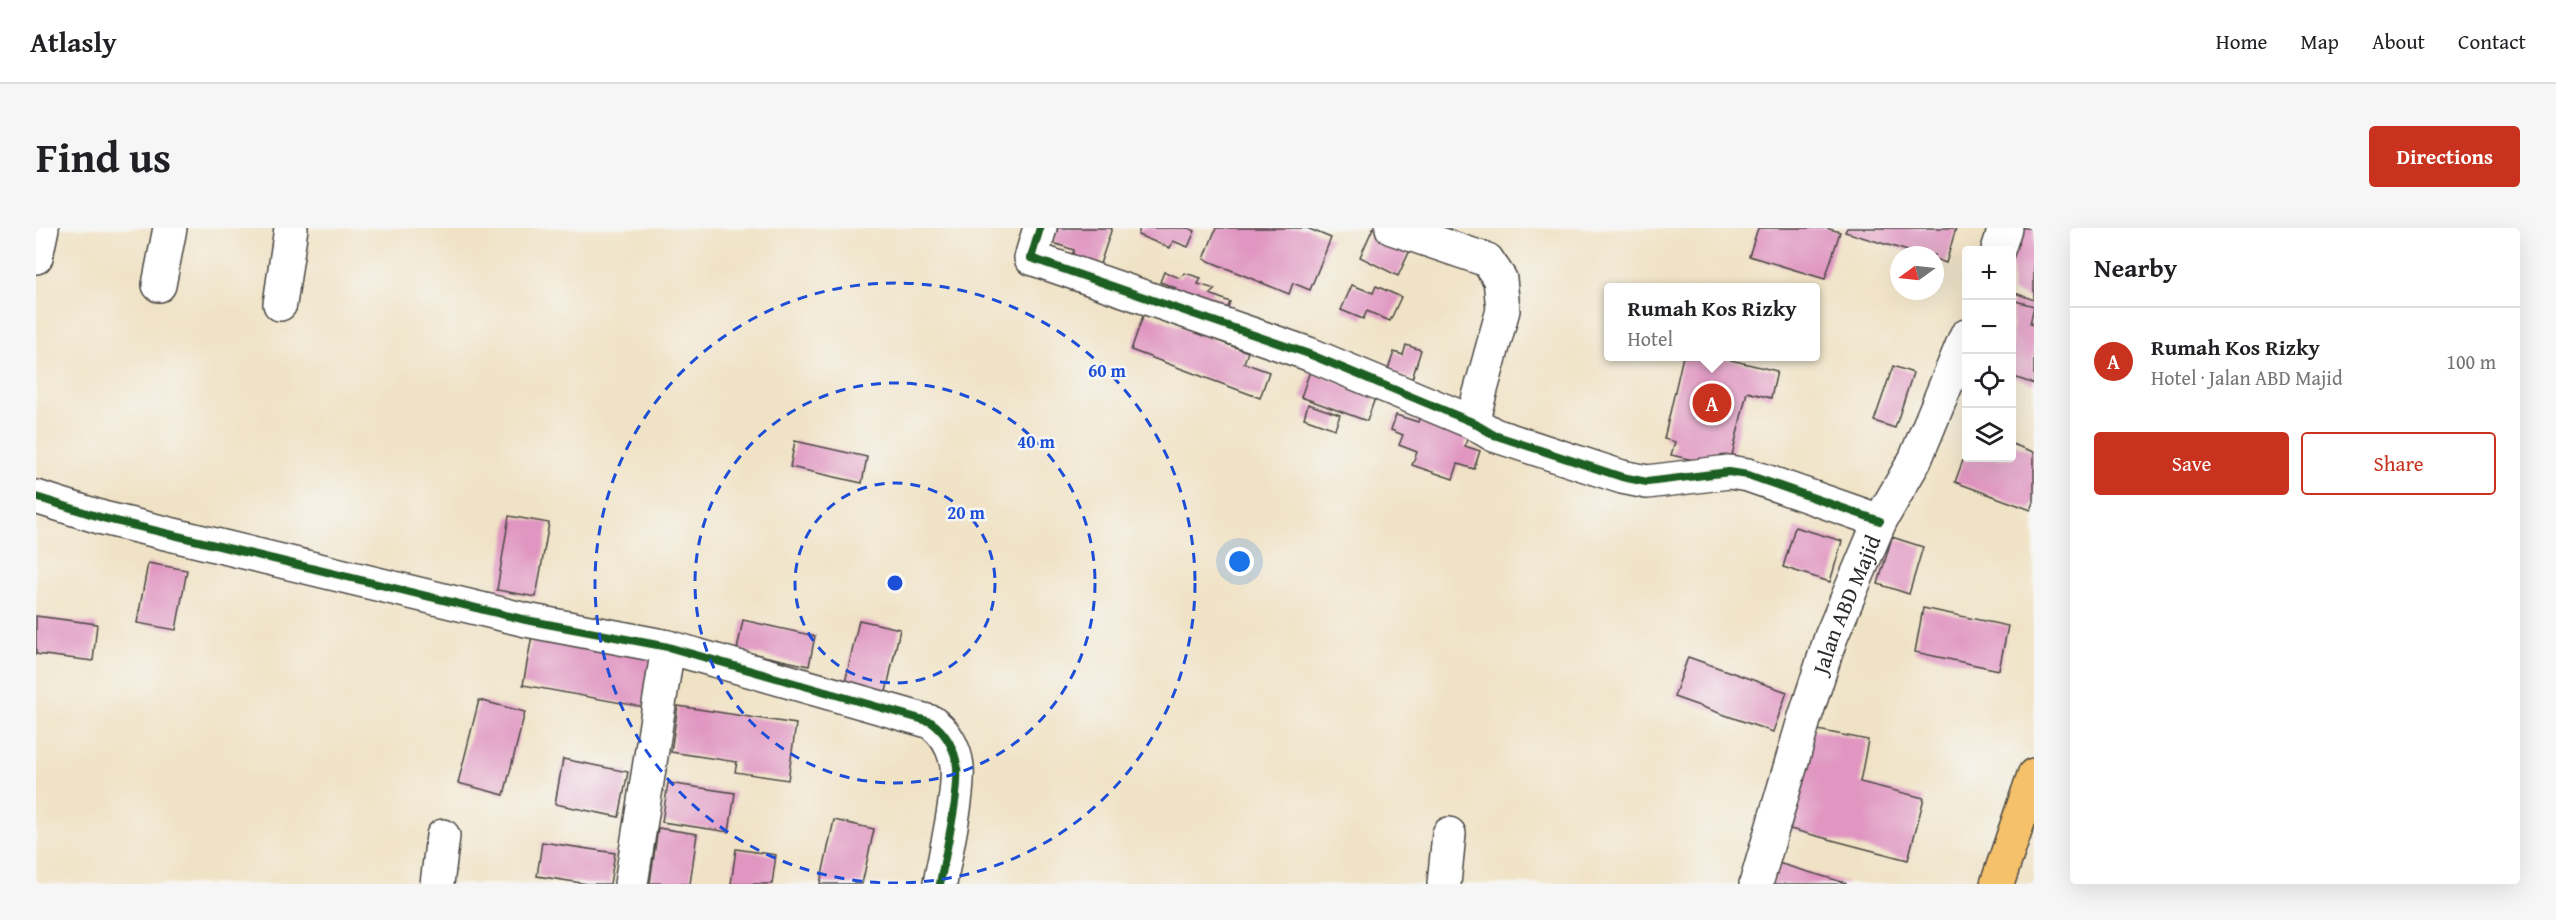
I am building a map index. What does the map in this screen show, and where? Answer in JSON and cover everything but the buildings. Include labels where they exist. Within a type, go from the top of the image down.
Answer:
[{"type":"main road","points":[[1997,884],[2034,775]]},
{"type":"street","points":[[36,257],[42,228]]},
{"type":"street","points":[[159,285],[170,228]]},
{"type":"street","points":[[280,304],[291,228]]},
{"type":"street","points":[[1040,228],[1031,258],[1309,354],[1472,422],[1494,435],[1622,477],[1647,482],[1729,472],[1748,475],[1880,521]]},
{"type":"street","points":[[1999,246],[2005,228]]},
{"type":"street","points":[[1402,230],[1487,260],[1500,279],[1503,310],[1472,422]]},
{"type":"street","name":"Jalan ABD Majid","points":[[1756,884],[1804,720],[1831,638],[1880,521],[1915,460],[1962,346]]},
{"type":"street","points":[[36,497],[103,518],[526,620],[668,647],[932,722],[942,730],[951,744],[956,762],[957,780],[940,884]]},
{"type":"street","points":[[631,884],[668,647]]},
{"type":"street","points":[[1444,884],[1449,834]]},
{"type":"street","points":[[437,884],[443,836]]},
{"type":"cycle path","points":[[1040,228],[1031,258],[1309,354],[1472,422],[1494,435],[1622,477],[1647,482],[1729,472],[1748,475],[1880,521]]},
{"type":"cycle path","points":[[36,497],[103,518],[526,620],[668,647],[931,722],[944,734],[950,744],[956,760],[957,772],[955,803],[940,884]]},
{"type":"place","name":"Rumah Kos Rizky","points":[[1712,403]]}]
